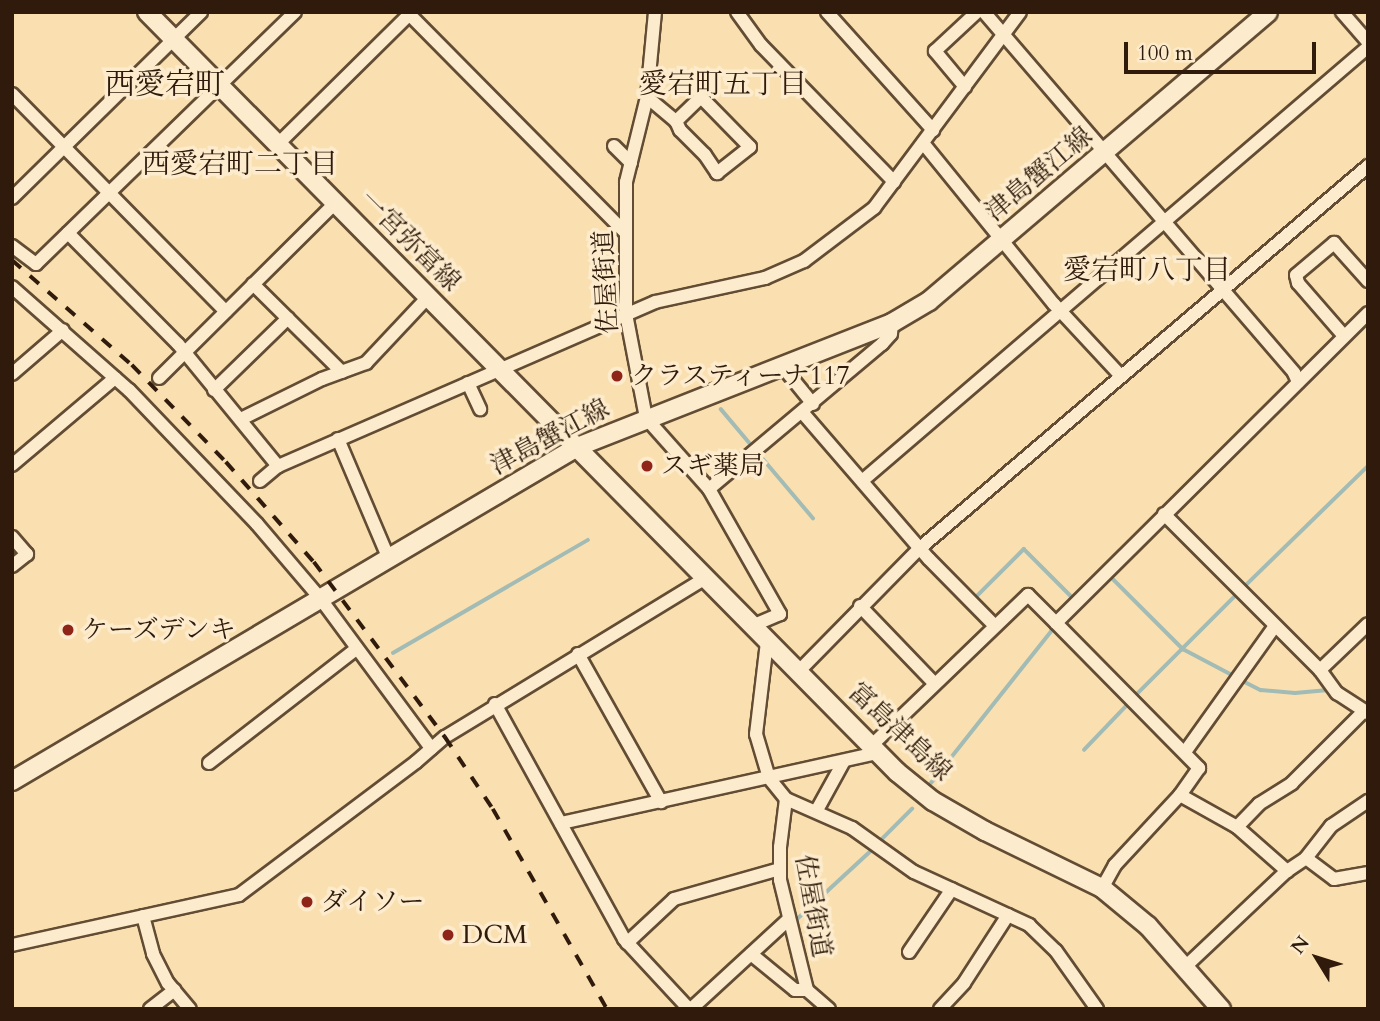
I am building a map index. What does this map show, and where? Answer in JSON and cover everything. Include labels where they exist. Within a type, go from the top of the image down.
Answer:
[{"type":"main road","name":"一宮弥富線","points":[[147,12],[577,447]]},
{"type":"main road","name":"津島蟹江線","points":[[12,781],[577,447],[892,323],[929,301],[1268,12]]},
{"type":"main road","name":"富島津島線","points":[[577,447],[897,772],[946,809],[1102,888],[1148,926],[1222,1009]]},
{"type":"street","points":[[12,198],[201,12]]},
{"type":"street","points":[[12,246],[36,264],[295,12]]},
{"type":"street","name":"佐屋街道","points":[[646,418],[626,314],[626,181],[647,97],[655,12]]},
{"type":"street","points":[[737,12],[761,45],[894,182]]},
{"type":"street","points":[[827,12],[933,130]]},
{"type":"street","points":[[965,87],[934,51],[977,12]]},
{"type":"street","points":[[984,12],[1223,289],[1294,373],[1298,382]]},
{"type":"street","points":[[260,481],[278,466],[655,302],[765,278],[804,261],[874,208],[1020,12]]},
{"type":"street","points":[[862,481],[1368,45],[1342,12]]},
{"type":"street","points":[[277,145],[408,14],[625,232]]},
{"type":"street","points":[[12,94],[226,312]]},
{"type":"street","points":[[647,97],[676,121],[680,130],[705,155],[717,173],[750,147],[701,97],[676,121]]},
{"type":"street","points":[[923,143],[1061,309],[1121,376]]},
{"type":"street","points":[[614,146],[631,163]]},
{"type":"street","points":[[798,672],[920,548],[1368,166]]},
{"type":"street","points":[[159,379],[335,203]]},
{"type":"street","points":[[68,233],[178,344],[278,466]]},
{"type":"street","points":[[1344,336],[1298,283],[1296,275],[1334,243],[1368,281]]},
{"type":"street","points":[[253,284],[342,372]]},
{"type":"street","points":[[12,287],[64,330],[176,437],[320,598],[431,748]]},
{"type":"street","points":[[241,419],[366,363],[428,297]]},
{"type":"street","points":[[1056,623],[1368,313]]},
{"type":"street","points":[[215,390],[288,318]]},
{"type":"street","points":[[709,489],[813,404],[891,334],[892,323]]},
{"type":"street","points":[[12,374],[64,330]]},
{"type":"street","points":[[782,366],[813,404]]},
{"type":"street","points":[[12,465],[115,378]]},
{"type":"street","points":[[468,383],[480,410]]},
{"type":"street","points":[[802,412],[920,548],[995,626]]},
{"type":"street","points":[[646,418],[709,489],[780,614],[752,626]]},
{"type":"street","points":[[338,439],[389,559]]},
{"type":"street","points":[[1164,514],[1274,627],[1320,670],[1334,688],[1366,712],[1292,783],[1259,804],[1237,827]]},
{"type":"street","points":[[12,537],[27,554],[12,566]]},
{"type":"street","points":[[12,945],[239,895],[431,748],[495,704],[705,578]]},
{"type":"street","points":[[561,823],[844,761],[874,749],[935,684],[1028,595],[1199,768],[1180,795],[1115,865],[1102,888]]},
{"type":"street","points":[[860,607],[935,684]]},
{"type":"street","points":[[1320,670],[1368,624]]},
{"type":"street","points":[[1185,752],[1274,627]]},
{"type":"street","points":[[768,642],[756,734],[769,778],[786,799],[817,810],[852,828],[914,872],[1029,925],[1056,951],[1097,1009]]},
{"type":"street","points":[[209,763],[357,648]]},
{"type":"street","points":[[578,654],[661,802]]},
{"type":"street","points":[[495,704],[627,943],[690,1009],[789,919]]},
{"type":"street","points":[[817,810],[844,761]]},
{"type":"street","points":[[1180,795],[1237,827],[1287,871]]},
{"type":"street","name":"佐屋街道","points":[[786,799],[779,847],[789,919],[807,990],[829,1009]]},
{"type":"street","points":[[1185,967],[1287,871],[1306,858],[1331,825],[1368,801]]},
{"type":"street","points":[[1306,858],[1334,879],[1368,873]]},
{"type":"street","points":[[627,943],[674,899],[780,869]]},
{"type":"street","points":[[909,952],[952,889]]},
{"type":"street","points":[[940,1009],[964,983],[1008,915]]},
{"type":"street","points":[[143,916],[153,954],[174,990],[190,1009]]},
{"type":"street","points":[[751,954],[795,990],[807,990]]},
{"type":"street","points":[[150,1009],[174,990]]},
{"type":"waterway","points":[[721,409],[753,447]]},
{"type":"waterway","points":[[759,454],[813,518]]},
{"type":"waterway","points":[[1243,588],[1368,466]]},
{"type":"waterway","points":[[393,653],[588,540]]},
{"type":"waterway","points":[[973,595],[975,598],[1024,549],[1074,599]]},
{"type":"waterway","points":[[1109,575],[1183,649],[1234,676]]},
{"type":"waterway","points":[[1135,696],[1238,593]]},
{"type":"waterway","points":[[927,788],[1054,628]]},
{"type":"waterway","points":[[1241,680],[1261,690],[1295,693],[1331,690]]},
{"type":"waterway","points":[[1084,750],[1128,704]]},
{"type":"waterway","points":[[881,840],[912,809]]},
{"type":"waterway","points":[[796,920],[874,848]]},
{"type":"railway","points":[[12,260],[132,365],[226,462],[314,562],[445,737],[493,809],[607,1009]]},
{"type":"place","name":"クラスティーナ117","points":[[617,376]]},
{"type":"place","name":"スギ薬局","points":[[647,466]]},
{"type":"place","name":"ケーズデンキ","points":[[68,630]]},
{"type":"place","name":"ダイソー","points":[[307,902]]},
{"type":"place","name":"DCM","points":[[448,935]]},
{"type":"district","name":"愛宕町五丁目","points":[[723,84]]},
{"type":"district","name":"西愛宕町","points":[[165,85]]},
{"type":"district","name":"西愛宕町二丁目","points":[[240,164]]},
{"type":"district","name":"愛宕町八丁目","points":[[1147,270]]}]
